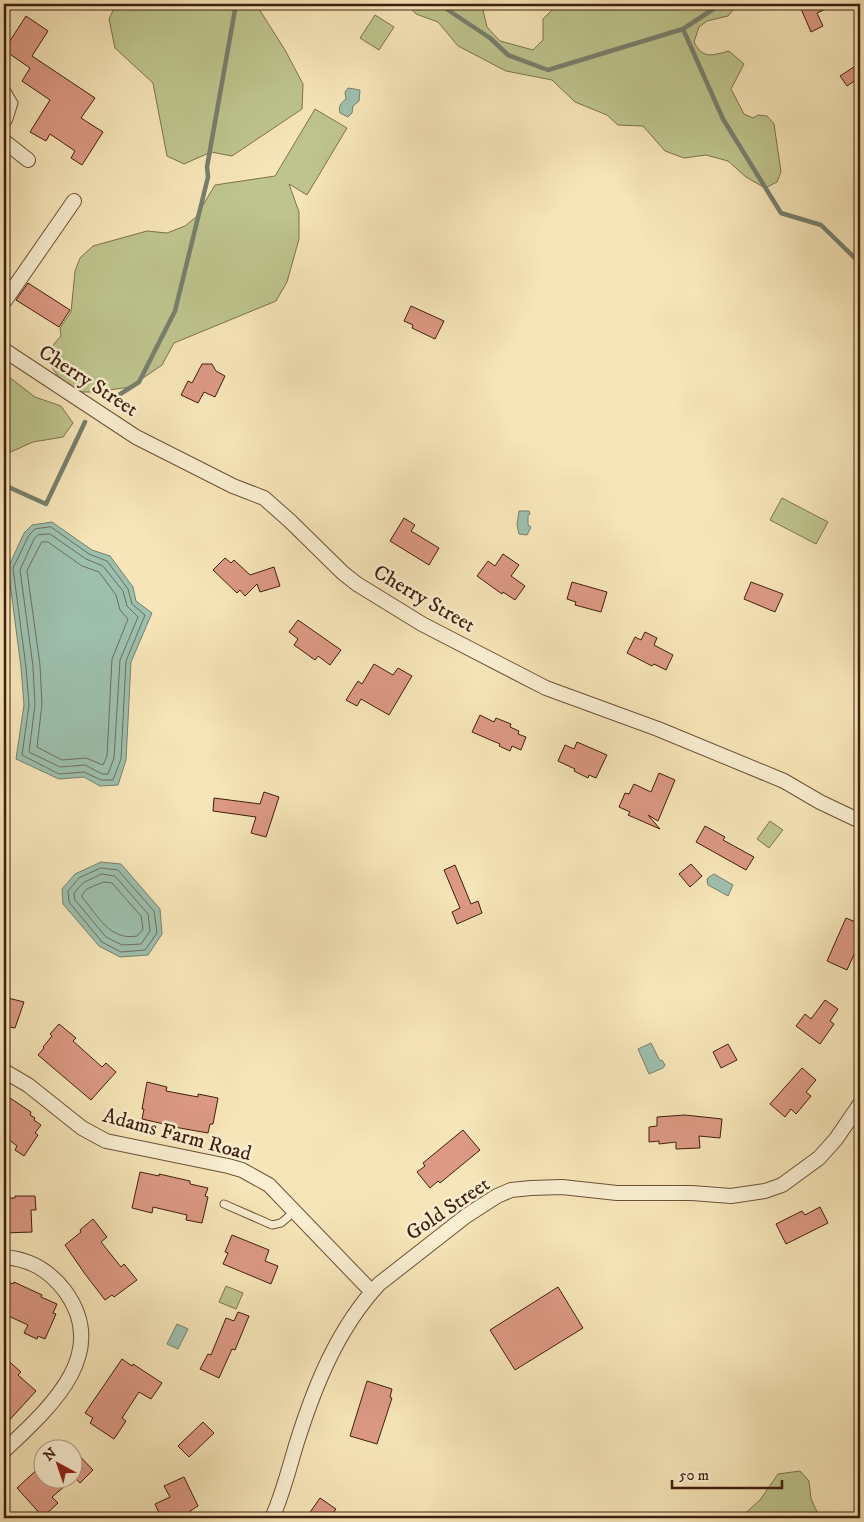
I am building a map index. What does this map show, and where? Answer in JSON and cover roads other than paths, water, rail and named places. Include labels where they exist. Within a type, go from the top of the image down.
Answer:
[{"type":"street","points":[[4,141],[28,160]]},
{"type":"street","points":[[4,302],[74,201]]},
{"type":"street","name":"Cherry Street","points":[[4,350],[136,437],[233,486],[264,498],[357,584],[422,624],[546,688],[658,729],[784,781],[820,802],[860,821]]},
{"type":"street","name":"Adams Farm Road","points":[[4,1071],[28,1085],[82,1128],[94,1135],[120,1145],[228,1166],[242,1170],[269,1185],[372,1292]]},
{"type":"street","name":"Gold Street","points":[[272,1518],[280,1501],[298,1440],[328,1360],[343,1331],[372,1292],[394,1271],[466,1216],[497,1196],[512,1190],[531,1188],[562,1187],[617,1193],[692,1192],[731,1196],[765,1191],[782,1185],[819,1158],[836,1139],[860,1104]]},
{"type":"street","points":[[4,1257],[17,1258],[32,1263],[47,1272],[59,1284],[69,1297],[76,1312],[81,1329],[81,1346],[76,1365],[68,1382],[36,1420],[4,1452]]},
{"type":"lane","points":[[4,86],[14,103],[4,128]]},
{"type":"lane","points":[[224,1204],[272,1225],[281,1223],[295,1211]]},
{"type":"water","points":[[348,88],[360,90],[359,101],[353,106],[352,113],[348,117],[340,113],[339,108],[346,99],[345,92]]},
{"type":"water","points":[[519,511],[529,511],[530,514],[528,515],[528,525],[531,527],[527,535],[519,534],[517,525]]},
{"type":"water","points":[[52,522],[92,550],[110,556],[133,587],[136,601],[152,613],[131,662],[126,760],[118,785],[100,786],[84,777],[59,779],[16,759],[24,705],[8,568],[24,533],[32,525]]},
{"type":"water","points":[[101,862],[121,864],[160,909],[162,934],[148,955],[120,957],[99,946],[63,904],[62,889],[75,874]]},
{"type":"water","points":[[714,874],[733,885],[728,896],[708,885],[707,879]]},
{"type":"water","points":[[651,1043],[660,1061],[662,1060],[665,1065],[663,1068],[649,1074],[638,1049]]},
{"type":"water","points":[[177,1324],[188,1329],[178,1349],[167,1344]]},
{"type":"waterway","points":[[111,400],[139,382],[175,311],[208,177],[207,167],[236,4]]},
{"type":"waterway","points":[[439,4],[490,38],[508,55],[548,70],[683,29],[723,119],[781,213],[821,225],[860,263]]},
{"type":"waterway","points":[[683,29],[721,4]]},
{"type":"waterway","points":[[4,485],[46,504],[85,422]]}]
